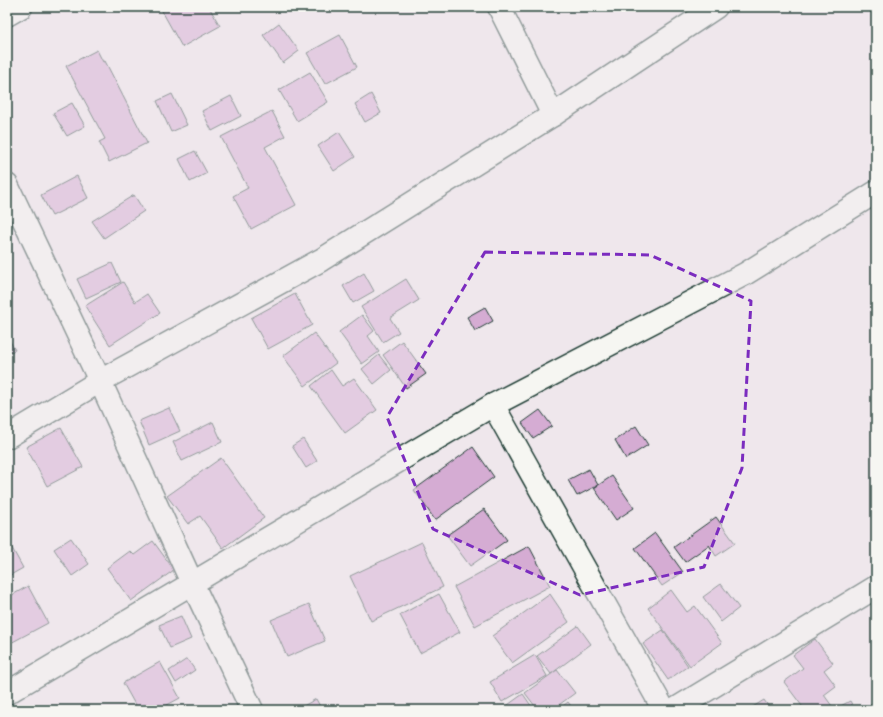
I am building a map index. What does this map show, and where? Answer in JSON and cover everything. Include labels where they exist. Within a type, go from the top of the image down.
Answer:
[{"type":"street","points":[[7,15],[21,7]]},
{"type":"street","points":[[499,7],[553,115]]},
{"type":"street","points":[[7,437],[100,381],[321,260],[553,115],[716,7]]},
{"type":"street","points":[[7,185],[100,381],[192,583],[252,710]]},
{"type":"street","points":[[7,693],[493,405],[745,274],[876,192]]},
{"type":"street","points":[[493,405],[664,710]]},
{"type":"street","points":[[674,710],[876,587]]},
{"type":"highlighted area","points":[[485,252],[650,255],[751,301],[742,468],[704,567],[580,595],[433,529],[387,417]]},
{"type":"building","points":[[170,7],[209,7],[220,26],[182,47],[162,11]]},
{"type":"building","points":[[279,23],[299,51],[283,63],[263,35]]},
{"type":"building","points":[[340,35],[357,67],[325,84],[307,53]]},
{"type":"building","points":[[97,50],[103,62],[105,61],[147,143],[109,162],[99,142],[105,139],[66,66]]},
{"type":"building","points":[[310,72],[328,102],[297,121],[279,90]]},
{"type":"building","points":[[172,94],[187,125],[171,132],[157,101]]},
{"type":"building","points":[[371,94],[381,113],[365,122],[355,104]]},
{"type":"building","points":[[231,96],[241,116],[212,131],[202,111]]},
{"type":"building","points":[[72,103],[85,126],[67,136],[53,113]]},
{"type":"building","points":[[272,111],[285,136],[265,147],[296,205],[251,229],[233,196],[248,188],[221,137]]},
{"type":"building","points":[[339,132],[355,157],[334,171],[318,146]]},
{"type":"building","points":[[195,151],[207,173],[190,182],[179,159]]},
{"type":"building","points":[[77,176],[88,198],[52,216],[41,195]]},
{"type":"building","points":[[134,195],[144,211],[104,238],[92,221]]},
{"type":"building","points":[[112,263],[121,282],[86,298],[77,279]]},
{"type":"building","points":[[364,273],[374,291],[353,303],[343,286]]},
{"type":"building","points":[[406,279],[419,300],[390,318],[399,332],[383,342],[361,307]]},
{"type":"building","points":[[123,282],[135,302],[147,294],[160,313],[110,345],[85,306]]},
{"type":"building","points":[[295,294],[312,325],[268,349],[251,318]]},
{"type":"building","points":[[485,307],[493,321],[475,331],[467,317]]},
{"type":"building","points":[[362,315],[374,331],[368,336],[379,352],[362,364],[339,332]]},
{"type":"building","points":[[314,333],[336,363],[305,386],[283,356]]},
{"type":"building","points":[[7,336],[15,350],[7,354]]},
{"type":"building","points":[[402,341],[426,374],[406,388],[383,355]]},
{"type":"building","points":[[379,355],[391,370],[374,384],[362,369]]},
{"type":"building","points":[[331,370],[342,386],[354,378],[377,410],[345,433],[311,386]]},
{"type":"building","points":[[169,408],[180,431],[149,445],[139,421]]},
{"type":"building","points":[[540,410],[552,426],[533,438],[522,423]]},
{"type":"building","points":[[213,422],[222,442],[182,461],[173,442]]},
{"type":"building","points":[[636,426],[648,445],[626,459],[615,440]]},
{"type":"building","points":[[61,428],[83,467],[47,486],[26,447]]},
{"type":"building","points":[[303,439],[317,461],[306,468],[292,446]]},
{"type":"building","points":[[473,447],[494,477],[435,520],[414,490]]},
{"type":"building","points":[[221,458],[264,518],[223,548],[200,516],[188,524],[167,496]]},
{"type":"building","points":[[589,469],[598,485],[577,496],[568,480]]},
{"type":"building","points":[[612,476],[634,508],[616,520],[594,488]]},
{"type":"building","points":[[484,509],[507,540],[470,566],[447,535]]},
{"type":"building","points":[[716,517],[735,543],[716,556],[709,545],[685,562],[674,547]]},
{"type":"building","points":[[655,533],[683,572],[662,586],[635,548]]},
{"type":"building","points":[[71,538],[89,564],[72,576],[54,549]]},
{"type":"building","points":[[7,539],[23,568],[7,577]]},
{"type":"building","points":[[153,541],[174,570],[131,601],[107,568],[130,551],[134,555]]},
{"type":"building","points":[[422,542],[443,587],[371,621],[350,576]]},
{"type":"building","points":[[529,546],[550,586],[475,626],[454,587]]},
{"type":"building","points":[[721,584],[739,608],[721,622],[703,597]]},
{"type":"building","points":[[28,586],[48,623],[7,645],[7,598]]},
{"type":"building","points":[[671,590],[687,612],[695,606],[722,643],[690,666],[648,608]]},
{"type":"building","points":[[439,594],[460,632],[420,653],[400,615]]},
{"type":"building","points":[[550,594],[569,622],[512,663],[492,636]]},
{"type":"building","points":[[309,604],[325,641],[287,657],[271,620]]},
{"type":"building","points":[[181,616],[191,639],[170,648],[159,625]]},
{"type":"building","points":[[578,626],[591,644],[551,674],[537,656]]},
{"type":"building","points":[[663,630],[688,666],[668,680],[643,644]]},
{"type":"building","points":[[815,639],[833,663],[824,670],[836,686],[824,695],[832,706],[827,710],[805,710],[784,682],[803,668],[793,655]]},
{"type":"building","points":[[535,655],[547,676],[502,702],[490,682]]},
{"type":"building","points":[[187,659],[195,670],[176,683],[169,671]]},
{"type":"building","points":[[160,662],[180,698],[158,710],[138,710],[123,683]]},
{"type":"building","points":[[557,670],[575,693],[552,710],[538,710],[525,693]]},
{"type":"building","points":[[523,694],[534,710],[501,710]]},
{"type":"building","points":[[316,699],[322,710],[296,710]]},
{"type":"building","points":[[764,700],[771,710],[748,710]]},
{"type":"building","points":[[850,701],[855,710],[833,710]]},
{"type":"building","points":[[568,702],[574,710],[558,710]]}]
